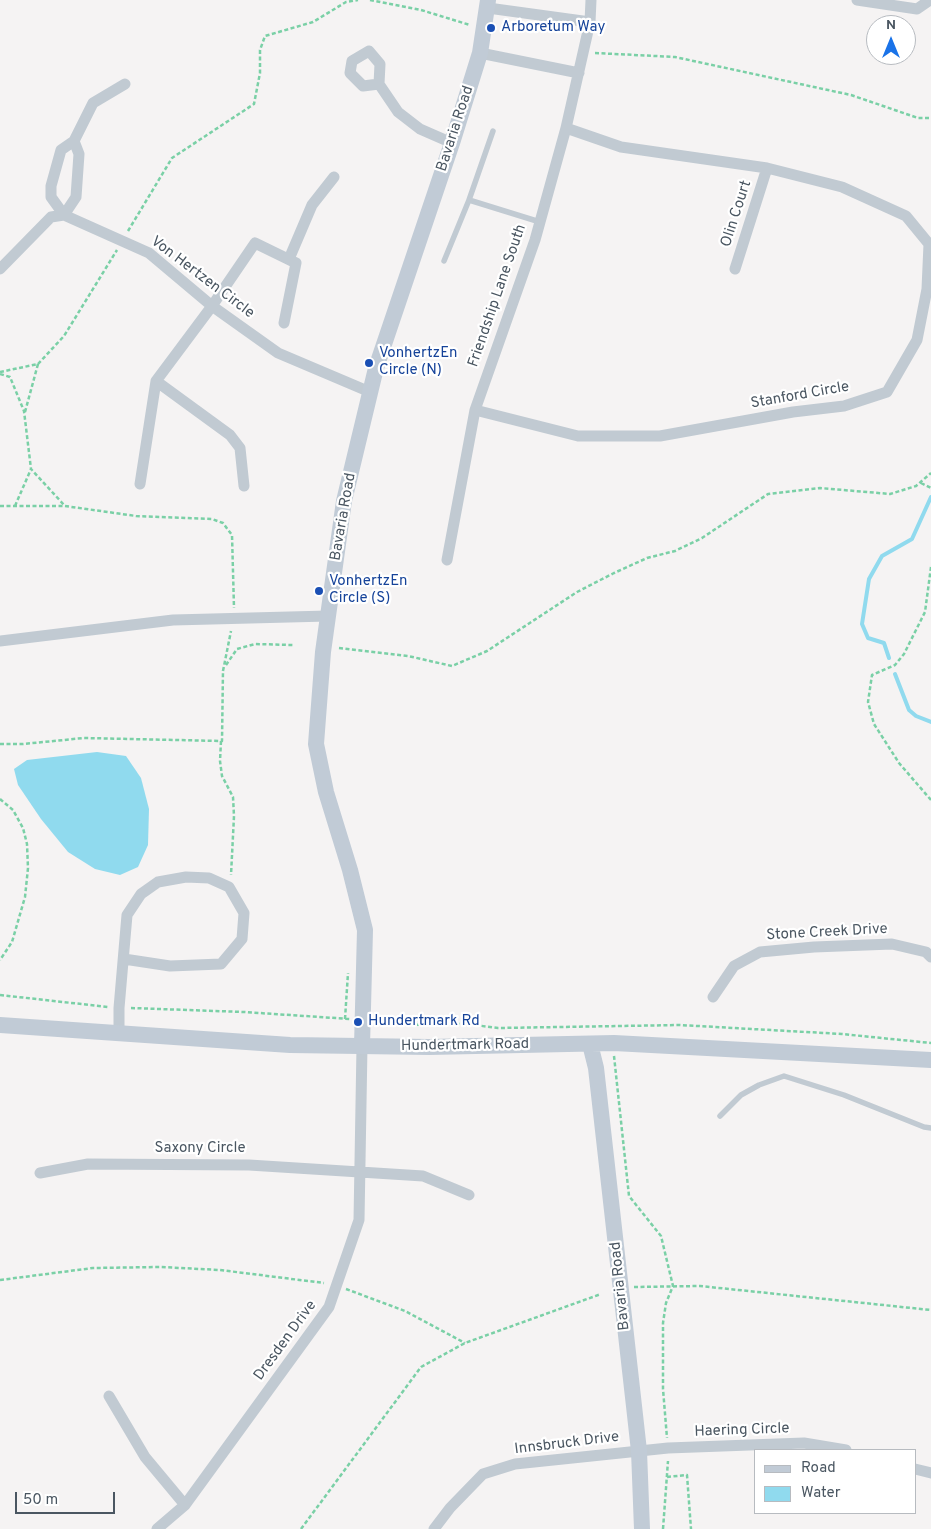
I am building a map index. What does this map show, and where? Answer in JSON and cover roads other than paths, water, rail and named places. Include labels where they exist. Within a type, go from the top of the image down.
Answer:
[{"type":"street","name":"Friendship Lane South","points":[[447,560],[475,410],[540,222],[579,73],[590,22],[591,0]]},
{"type":"street","points":[[857,0],[917,9],[930,0]]},
{"type":"street","points":[[488,4],[590,22]]},
{"type":"street","name":"Bavaria Road","points":[[362,1046],[365,930],[350,870],[326,792],[316,744],[328,616],[344,501],[376,368],[452,143],[480,53],[488,4]]},
{"type":"street","points":[[480,53],[579,73]]},
{"type":"street","points":[[64,215],[51,198],[50,186],[62,150],[74,141],[93,103],[125,84]]},
{"type":"street","points":[[379,84],[398,112],[420,129],[452,143]]},
{"type":"street","name":"Stanford Circle","points":[[475,410],[578,436],[660,436],[785,413],[844,406],[887,392],[917,340],[927,289],[930,244],[906,216],[842,187],[767,168],[621,147],[566,128]]},
{"type":"street","points":[[0,269],[51,217],[64,215],[76,197],[79,154],[74,141]]},
{"type":"street","name":"Olin Court","points":[[735,269],[767,168]]},
{"type":"street","points":[[289,259],[312,205],[334,176]]},
{"type":"street","name":"Von Hertzen Circle","points":[[64,215],[149,253],[212,306],[278,353],[370,392]]},
{"type":"street","points":[[140,484],[156,381],[212,306],[255,243],[296,263],[297,269],[284,324]]},
{"type":"street","points":[[156,381],[230,436],[240,448],[244,486]]},
{"type":"street","points":[[0,641],[173,620],[328,616]]},
{"type":"street","points":[[119,1034],[120,1008],[127,915],[141,894],[158,882],[186,877],[208,878],[229,887],[244,912],[242,939],[221,964],[170,966],[124,959]]},
{"type":"street","name":"Stone Creek Drive","points":[[712,997],[734,966],[760,952],[814,947],[892,944],[926,952],[931,957]]},
{"type":"street","name":"Hundertmark Road","points":[[0,1025],[290,1045],[429,1048],[614,1043],[931,1060]]},
{"type":"street","name":"Bavaria Road","points":[[590,1044],[596,1068],[639,1451],[642,1529]]},
{"type":"street","name":"Dresden Drive","points":[[157,1529],[185,1504],[329,1307],[359,1220],[362,1046]]},
{"type":"street","name":"Saxony Circle","points":[[40,1174],[88,1164],[249,1165],[423,1176],[468,1195]]},
{"type":"street","points":[[109,1396],[145,1457],[185,1504]]},
{"type":"street","name":"Haering Circle","points":[[639,1451],[668,1448],[804,1443],[840,1449]]},
{"type":"street","name":"Innsbruck Drive","points":[[434,1529],[450,1508],[483,1474],[515,1464],[639,1451]]},
{"type":"street","points":[[916,1469],[931,1473]]},
{"type":"lane","points":[[444,261],[469,200],[493,131]]},
{"type":"lane","points":[[469,200],[540,222]]},
{"type":"lane","points":[[720,1116],[747,1092],[759,1085],[784,1076],[844,1095],[924,1127],[931,1128]]},
{"type":"water","points":[[97,752],[126,756],[141,778],[149,809],[148,845],[138,867],[120,875],[95,869],[68,852],[41,819],[18,785],[14,769],[27,760]]},
{"type":"waterway","points":[[889,658],[884,643],[868,638],[862,624],[869,579],[882,556],[912,539],[931,497]]},
{"type":"waterway","points":[[895,674],[909,710],[916,716],[931,722]]},
{"type":"place","name":"Arboretum Way","points":[[491,28]]},
{"type":"place","name":"VonhertzEn Circle (N)","points":[[369,363]]},
{"type":"place","name":"VonhertzEn Circle (S)","points":[[319,591]]},
{"type":"place","name":"Hundertmark Rd","points":[[358,1022]]}]
